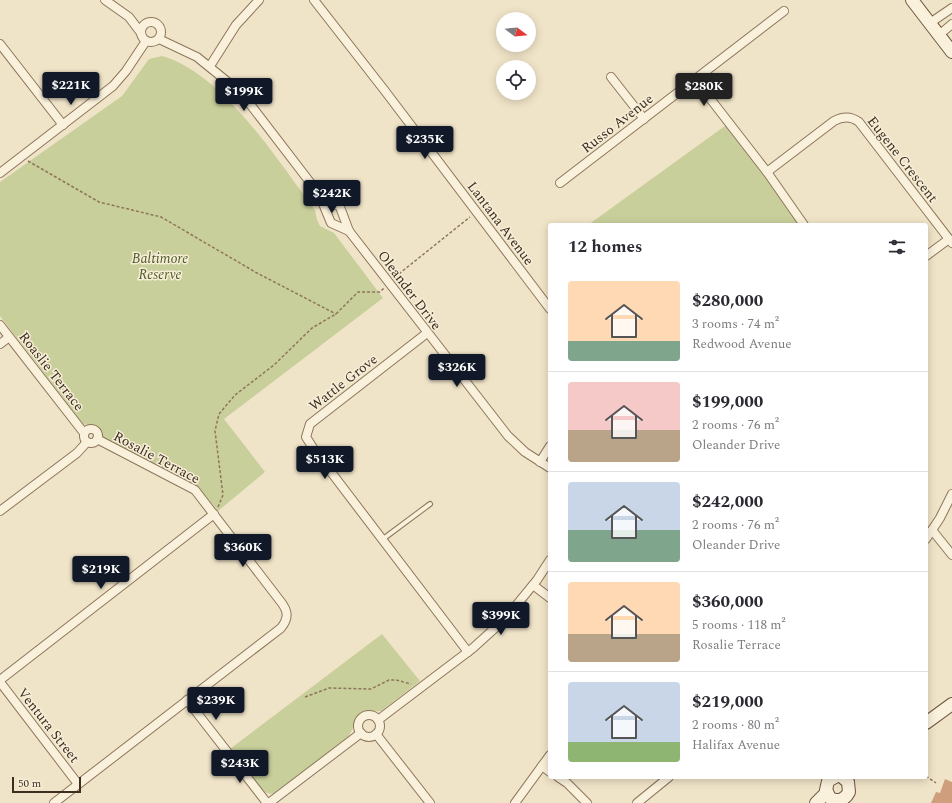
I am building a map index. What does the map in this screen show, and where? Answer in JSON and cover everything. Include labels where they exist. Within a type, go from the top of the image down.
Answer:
[{"type":"street","points":[[105,0],[129,17],[146,23],[154,22],[161,30],[159,39],[153,43],[146,42],[142,37],[141,32],[129,17]]},
{"type":"street","points":[[210,66],[236,25],[259,0]]},
{"type":"street","name":"Lantana Avenue","points":[[314,0],[548,306]]},
{"type":"street","points":[[912,0],[952,52]]},
{"type":"street","points":[[930,23],[952,8]]},
{"type":"street","name":"Russo Avenue","points":[[560,183],[784,11]]},
{"type":"street","points":[[141,32],[146,23]]},
{"type":"street","points":[[939,36],[952,24]]},
{"type":"street","name":"Oleander Drive","points":[[159,39],[186,51],[210,66],[234,87],[250,104],[319,194],[331,222],[349,231]]},
{"type":"street","points":[[0,173],[113,86],[126,71],[146,42]]},
{"type":"street","points":[[0,44],[63,125]]},
{"type":"street","points":[[611,76],[644,119]]},
{"type":"street","points":[[696,79],[803,223]]},
{"type":"street","name":"Eugene Crescent","points":[[766,172],[834,121],[842,118],[851,118],[859,122],[950,241]]},
{"type":"street","name":"Oleander Drive","points":[[319,194],[340,207],[349,231],[508,436],[525,452],[548,467]]},
{"type":"street","points":[[928,255],[950,241]]},
{"type":"street","name":"Roaslie Terrace","points":[[0,326],[84,433]]},
{"type":"street","name":"Wattle Grove","points":[[427,333],[310,424],[306,432],[308,442],[468,652]]},
{"type":"street","points":[[0,344],[9,337]]},
{"type":"street","points":[[89,429],[94,430],[98,434],[97,439],[93,443],[86,442],[84,439],[84,433],[89,429]]},
{"type":"street","name":"Rosalie Terrace","points":[[97,439],[195,490],[281,602],[287,612],[287,616],[281,628],[187,700]]},
{"type":"street","points":[[0,511],[77,453],[86,442]]},
{"type":"street","points":[[540,462],[548,449]]},
{"type":"street","points":[[928,536],[952,494]]},
{"type":"street","points":[[0,681],[214,514]]},
{"type":"street","points":[[932,530],[952,555]]},
{"type":"street","points":[[378,720],[468,652],[505,619],[533,585],[548,563]]},
{"type":"street","points":[[533,585],[548,596]]},
{"type":"street","name":"Ventura Street","points":[[0,681],[78,784]]},
{"type":"street","points":[[54,803],[187,700],[268,803],[361,733]]},
{"type":"street","points":[[928,722],[952,704]]},
{"type":"street","points":[[372,715],[378,720],[380,729],[376,734],[370,736],[361,733],[359,723],[364,716],[372,715]]},
{"type":"street","points":[[376,734],[430,803]]},
{"type":"street","points":[[515,803],[548,758]]},
{"type":"street","points":[[542,766],[548,770]]},
{"type":"street","points":[[561,779],[587,803]]},
{"type":"street","points":[[637,803],[667,779]]},
{"type":"street","points":[[816,803],[837,784]]},
{"type":"lane","points":[[383,539],[430,504]]},
{"type":"path","points":[[21,157],[99,202],[161,217],[257,273],[336,314]]},
{"type":"path","points":[[214,514],[223,495],[215,431],[219,414],[235,395],[274,365],[312,328],[336,314],[358,292],[380,292],[388,282],[477,212]]},
{"type":"path","points":[[305,697],[330,688],[371,689],[389,680],[396,680],[411,684]]},
{"type":"path","points":[[928,777],[936,783]]},
{"type":"green space","name":"Baltimore Reserve","points":[[162,56],[185,65],[206,80],[227,99],[266,144],[315,210],[320,226],[334,233],[383,298],[224,419],[265,472],[218,511],[205,495],[189,482],[104,438],[95,428],[83,424],[0,316],[0,182],[122,96],[149,59]]},
{"type":"green space","points":[[729,123],[802,223],[591,223]]},
{"type":"green space","points":[[382,634],[420,681],[381,711],[366,712],[359,716],[349,736],[276,793],[271,794],[264,792],[230,749]]},
{"type":"building","points":[[945,779],[952,782],[952,803],[931,803],[936,792],[940,793]]}]
